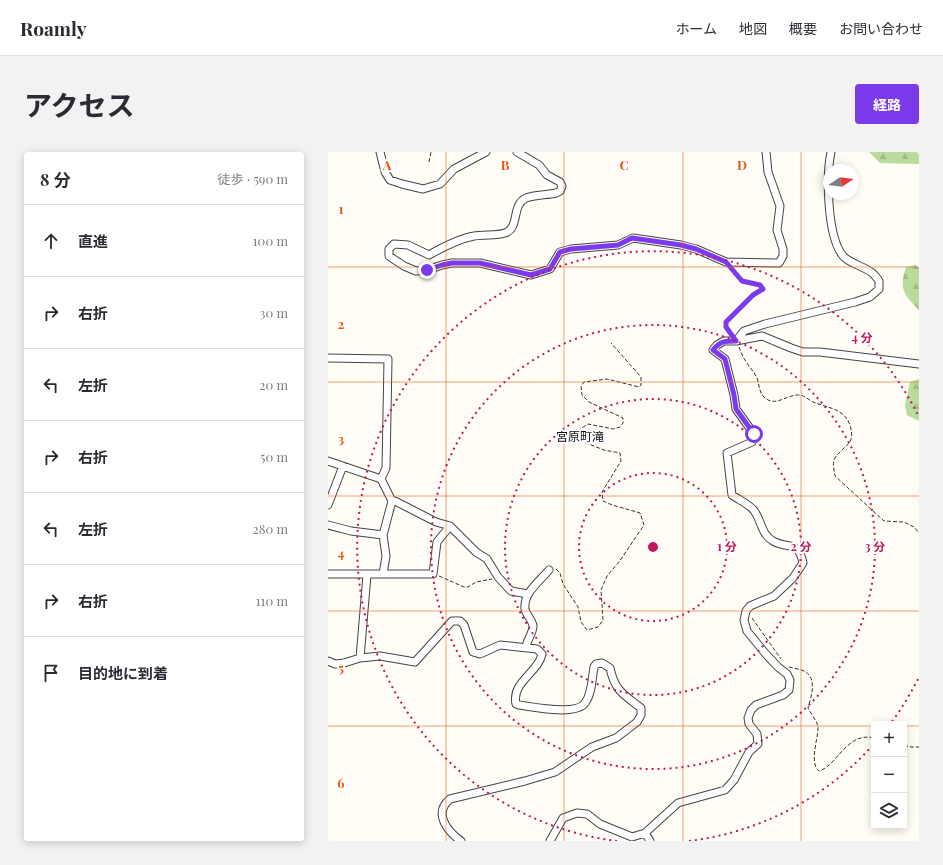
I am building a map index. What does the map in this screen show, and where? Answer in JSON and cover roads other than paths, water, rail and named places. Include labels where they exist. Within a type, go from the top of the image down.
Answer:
[{"type":"street","points":[[380,152],[385,172],[390,180],[423,189],[440,184],[454,169],[486,152]]},
{"type":"street","points":[[517,152],[539,165],[549,177],[560,182],[562,186],[560,191],[526,198],[519,203],[513,225],[511,229],[505,233],[462,238],[429,255],[408,245],[394,244],[390,249],[390,256],[404,266],[416,271],[427,270],[452,263],[480,263],[531,275],[550,269],[560,252],[571,249],[618,245],[632,238],[681,245],[696,249],[726,262],[779,263],[783,256],[783,249],[777,230],[780,206],[768,172],[766,152]]},
{"type":"street","points":[[736,341],[744,331],[765,324],[855,302],[870,297],[879,289],[879,281],[872,272],[846,258],[837,245],[829,210],[829,162],[831,152]]},
{"type":"street","points":[[550,841],[563,818],[577,813],[587,814],[600,824],[632,837],[645,833],[678,803],[725,790],[734,780],[749,752],[758,744],[757,734],[749,724],[748,718],[751,710],[756,706],[783,695],[789,690],[790,680],[787,674],[778,667],[747,631],[744,620],[746,611],[750,606],[774,596],[793,578],[803,563],[800,552],[796,548],[772,541],[762,529],[754,510],[732,495],[727,453],[752,442],[754,434],[736,409],[725,359],[713,350],[717,345],[724,341],[736,341],[762,336],[803,352],[827,353],[919,364]]},
{"type":"street","points":[[328,358],[388,359],[386,468],[381,479]]},
{"type":"street","points":[[328,461],[381,479],[392,501],[383,535],[386,556],[383,574]]},
{"type":"street","points":[[328,505],[343,466]]},
{"type":"street","points":[[392,501],[395,501],[436,522],[450,526],[476,552],[487,559],[498,577],[511,591],[528,594]]},
{"type":"street","points":[[328,525],[351,532],[383,535]]},
{"type":"street","points":[[328,574],[433,574],[437,542],[450,526]]},
{"type":"street","points":[[526,647],[533,628],[532,621],[525,611],[525,602],[528,594],[549,570]]},
{"type":"street","points":[[360,658],[367,575]]},
{"type":"street","points":[[328,660],[335,664],[360,658],[380,656],[415,662],[452,621],[460,621],[464,625],[473,652],[480,654],[500,645],[538,649],[542,654],[541,662],[521,683],[515,698],[516,704],[567,710],[580,707],[585,703],[590,693],[594,667],[596,664],[602,663],[610,668],[617,689],[641,708],[641,716],[637,722],[616,738],[592,747],[555,772],[450,798],[444,804],[442,814],[447,828],[461,841]]},
{"type":"street","points":[[645,833],[650,841]]},
{"type":"district","name":"宮原町滝","points":[[580,437]]}]
